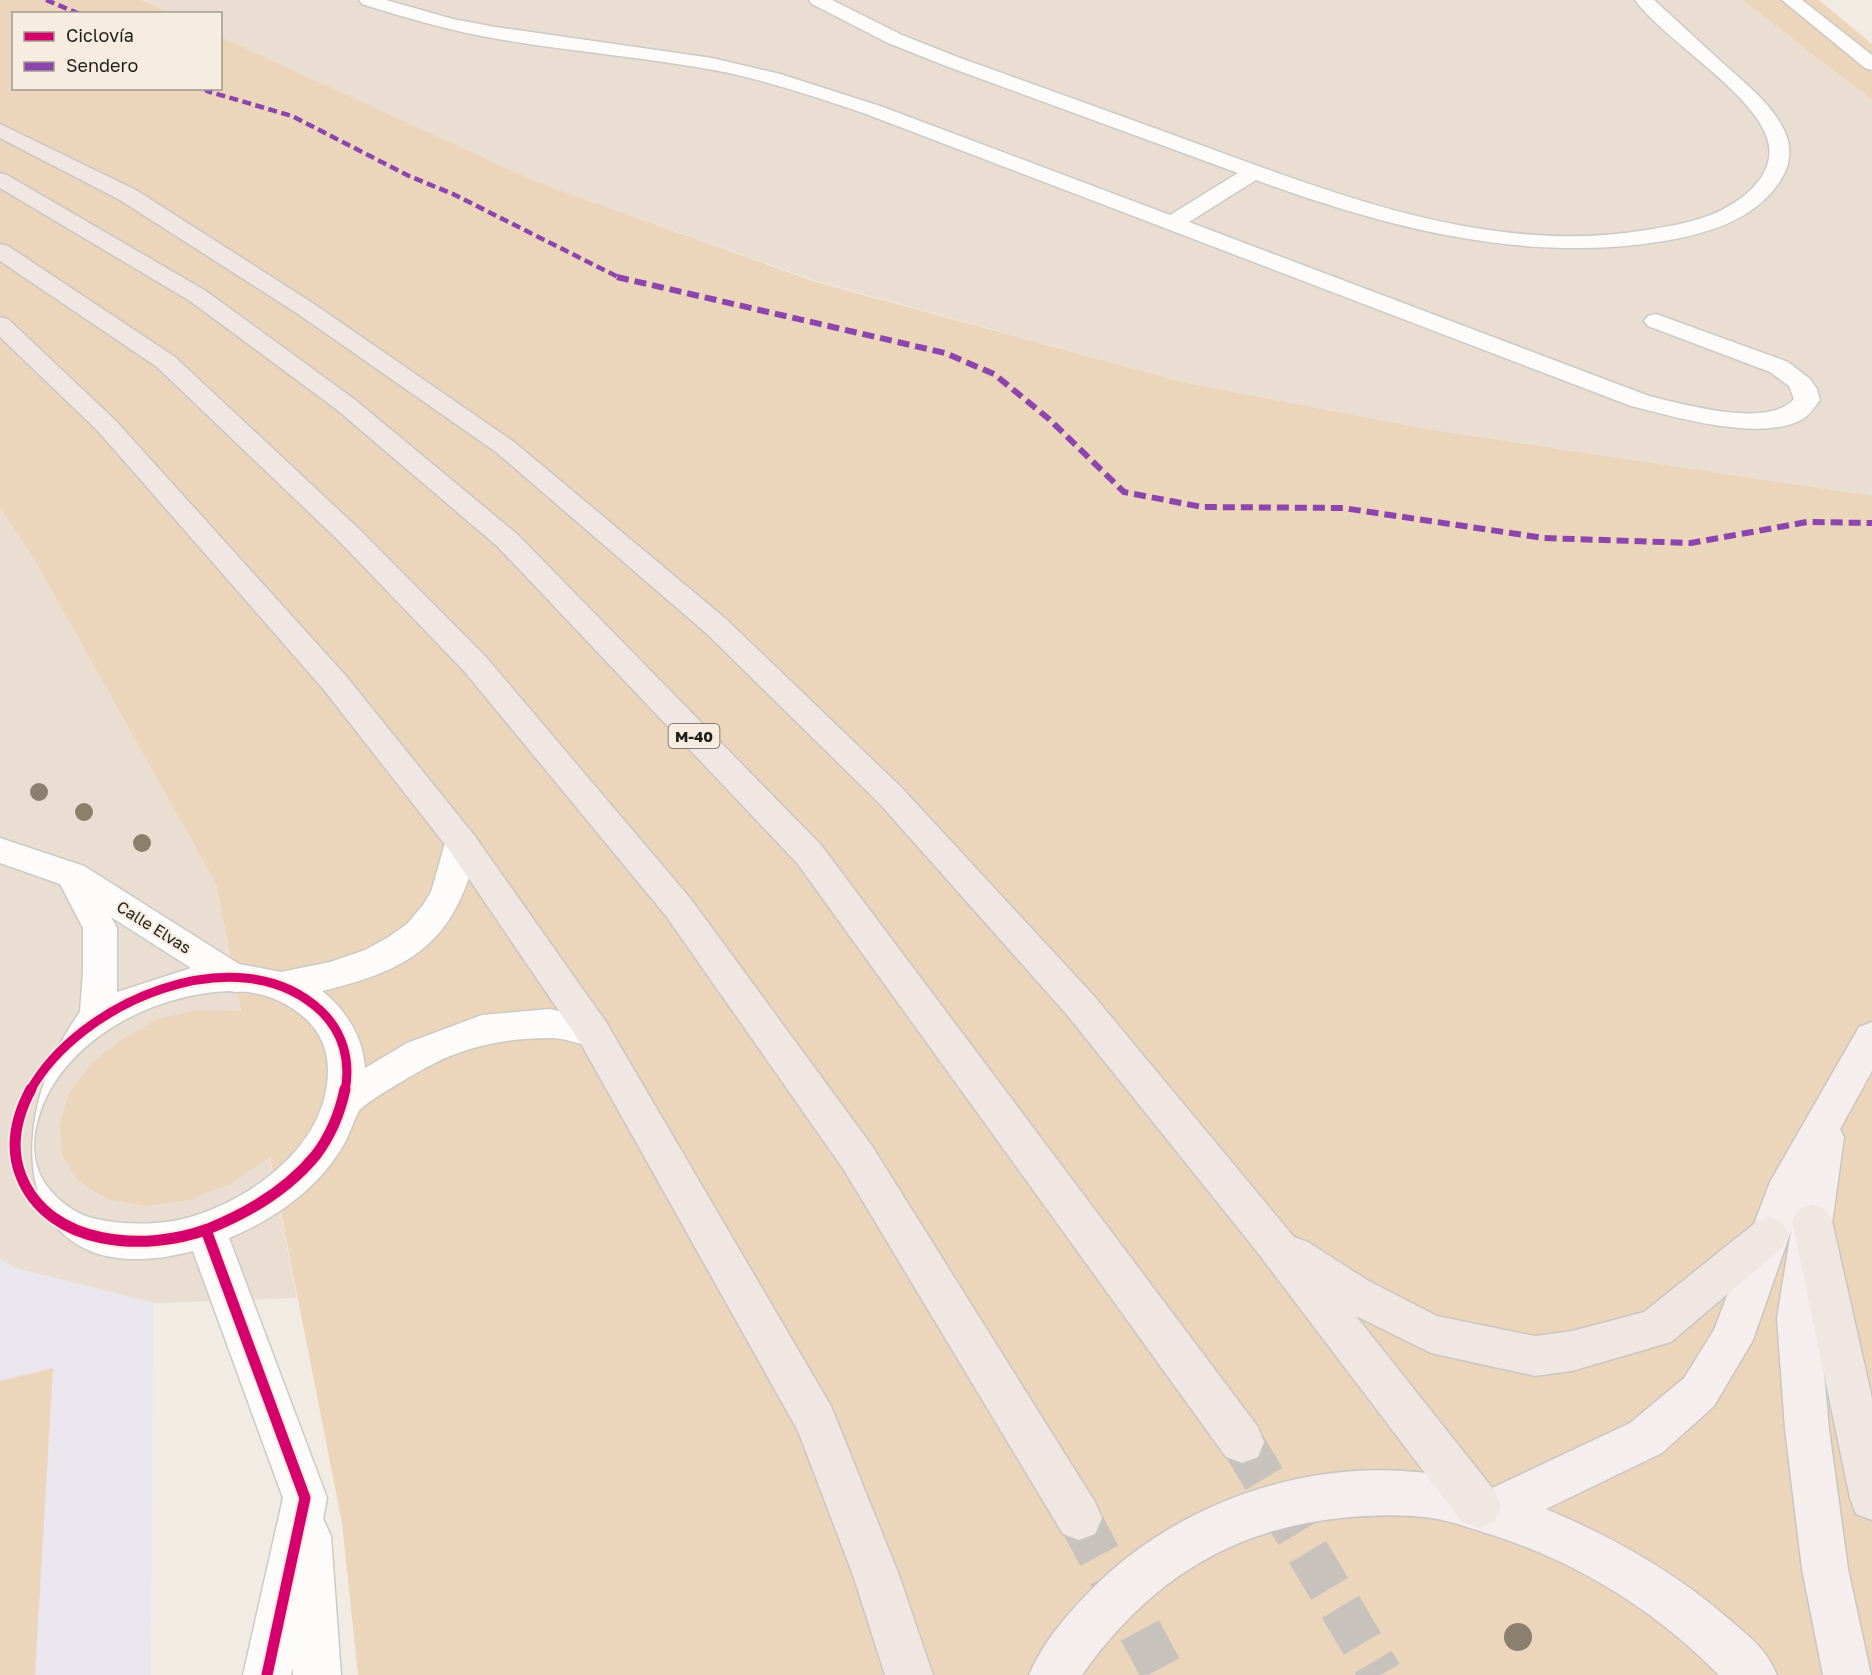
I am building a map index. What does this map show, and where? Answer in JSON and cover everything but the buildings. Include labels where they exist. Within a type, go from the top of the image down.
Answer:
[{"type":"highway","points":[[0,130],[128,195],[306,309],[504,447],[716,626],[891,796],[1065,988],[1272,1240],[1485,1509]]},
{"type":"highway","name":"M-40","points":[[0,179],[198,296],[345,404],[507,540],[809,855],[1242,1442]]},
{"type":"highway","points":[[0,251],[166,362],[349,535],[475,664],[678,907],[858,1158],[1079,1518]]},
{"type":"highway","points":[[0,324],[115,435],[335,683],[462,843],[593,1032],[816,1421],[876,1575],[909,1675]]},
{"type":"highway","points":[[1812,1221],[1872,1498]]},
{"type":"highway","points":[[1272,1240],[1352,1293],[1431,1334],[1535,1356],[1572,1351],[1656,1328],[1769,1235]]},
{"type":"main road","points":[[1485,1509],[1646,1438],[1699,1392],[1732,1340],[1784,1194],[1872,1036]]},
{"type":"main road","points":[[1829,1111],[1798,1318],[1807,1429],[1824,1557],[1847,1675]]},
{"type":"main road","points":[[1053,1675],[1076,1640],[1129,1582],[1163,1556],[1201,1534],[1239,1517],[1280,1504],[1322,1497],[1366,1494],[1425,1495],[1485,1509],[1550,1532],[1610,1562],[1666,1599],[1694,1620],[1753,1675]]},
{"type":"street","points":[[368,0],[412,14],[459,25],[711,64],[794,84],[873,110],[1640,401],[1696,414],[1771,420],[1800,410],[1808,400],[1806,389],[1797,379],[1779,367],[1656,321]]},
{"type":"street","points":[[818,0],[895,39],[943,59],[1254,172],[1366,210],[1445,229],[1502,237],[1579,242],[1619,241],[1658,236],[1723,218],[1745,206],[1762,192],[1773,177],[1779,160],[1779,144],[1775,129],[1753,101],[1644,0]]},
{"type":"street","points":[[1791,0],[1872,64]]},
{"type":"street","points":[[1171,224],[1254,172]]},
{"type":"street","points":[[282,986],[342,974],[376,962],[425,928],[448,893],[462,843]]},
{"type":"street","name":"Calle Elvas","points":[[0,850],[72,875],[235,979]]},
{"type":"street","name":"Calle Elvas","points":[[72,875],[100,928],[101,972],[97,1020]]},
{"type":"street","points":[[208,978],[246,978],[282,986],[314,1004],[338,1029],[348,1062],[345,1099],[328,1138],[297,1175],[255,1207],[206,1230],[148,1242],[95,1238],[51,1219],[24,1188],[14,1148],[11,1110],[45,1067],[79,1032],[120,1005],[167,987],[208,978]]},
{"type":"street","points":[[345,1099],[420,1053],[482,1030],[550,1023],[593,1032]]},
{"type":"street","points":[[206,1230],[305,1498],[317,1675]]},
{"type":"street","points":[[267,1675],[305,1498]]},
{"type":"shaded area","points":[[0,0],[141,0],[168,12],[12,12],[12,90],[222,90],[222,37],[537,182],[816,282],[1187,383],[1427,429],[1872,496],[1872,1675],[358,1675],[342,1523],[270,1157],[232,1183],[189,1200],[146,1206],[106,1199],[78,1180],[62,1155],[60,1125],[69,1093],[91,1064],[122,1039],[158,1019],[197,1010],[241,1011],[216,884],[34,559],[0,508]]},
{"type":"shaded area","points":[[141,0],[1742,0],[1872,100],[1872,496],[1427,429],[1187,383],[816,281],[537,182],[222,37],[222,12],[168,12]]},
{"type":"shaded area","points":[[1742,0],[1819,0],[1872,44],[1872,100]]},
{"type":"shaded area","points":[[0,508],[34,559],[216,884],[297,1298],[153,1303],[15,1268],[0,1259]]},
{"type":"shaded area","points":[[0,1259],[15,1268],[153,1303],[151,1675],[0,1675]]},
{"type":"shaded area","points":[[53,1368],[35,1675],[0,1675],[0,1381]]},
{"type":"tunnel","points":[[1242,1442],[1381,1675]]},
{"type":"tunnel","points":[[1079,1518],[1164,1675]]},
{"type":"marked path","points":[[46,0],[75,12]]},
{"type":"marked path","points":[[206,90],[292,116],[409,176],[453,194],[623,280],[945,353],[994,374],[1049,419],[1124,492],[1202,507],[1343,508],[1544,538],[1691,543],[1807,522],[1872,523]]},
{"type":"cycle path","points":[[208,978],[246,978],[278,985],[299,995],[325,1015],[341,1039],[346,1074],[341,1109],[330,1133],[316,1155],[277,1192],[254,1207],[207,1229],[164,1239],[119,1240],[87,1234],[57,1221],[34,1200],[25,1186],[15,1153],[16,1130],[20,1114],[34,1083],[55,1055],[94,1021],[124,1004],[174,986],[208,978]]},
{"type":"cycle path","points":[[206,1230],[305,1498],[267,1675]]}]
